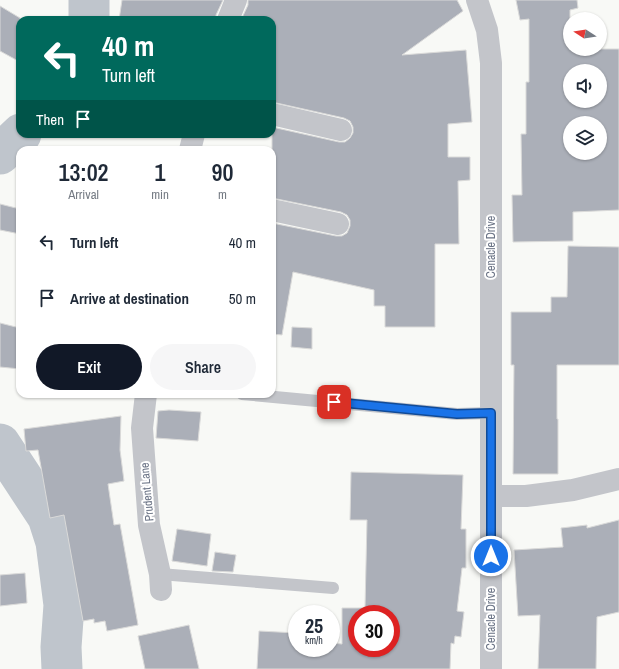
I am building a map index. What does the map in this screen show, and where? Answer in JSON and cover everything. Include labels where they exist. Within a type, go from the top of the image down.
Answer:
[{"type":"street","points":[[230,16],[236,0]]},
{"type":"street","name":"Cenacle Drive","points":[[477,0],[487,30],[491,63],[491,669]]},
{"type":"street","points":[[276,115],[340,130]]},
{"type":"street","points":[[276,211],[338,224]]},
{"type":"street","name":"Prudent Lane","points":[[146,398],[142,428],[149,517],[161,582]]},
{"type":"street","points":[[490,496],[526,496],[573,490],[619,479]]},
{"type":"lane","points":[[276,397],[457,414],[491,413]]},
{"type":"lane","points":[[161,582],[333,588]]},
{"type":"building","points":[[122,0],[223,0],[216,16],[120,16]]},
{"type":"building","points":[[248,0],[457,0],[463,11],[402,55],[466,50],[472,122],[448,124],[448,157],[470,157],[470,180],[458,181],[459,244],[435,244],[435,327],[385,327],[385,306],[374,306],[374,290],[293,272],[282,335],[276,334],[276,224],[342,236],[347,233],[350,226],[350,220],[347,215],[341,212],[276,199],[276,146],[272,146],[272,138],[276,138],[276,128],[339,142],[345,142],[353,133],[353,127],[350,121],[344,118],[276,103],[276,16],[243,16],[248,5]]},
{"type":"building","points":[[516,0],[577,0],[578,8],[570,10],[570,12],[563,12],[563,56],[607,56],[607,49],[619,49],[619,210],[573,212],[573,241],[513,242],[512,195],[522,195],[521,134],[526,134],[526,82],[529,82],[529,19],[520,20]]},
{"type":"building","points":[[0,6],[17,16],[16,60],[0,51]]},
{"type":"building","points":[[0,204],[16,208],[16,233],[0,230]]},
{"type":"building","points":[[568,246],[619,247],[619,365],[557,365],[558,474],[513,474],[514,365],[511,365],[511,312],[551,312],[551,297],[567,297]]},
{"type":"building","points":[[0,323],[16,327],[16,369],[0,367]]},
{"type":"building","points":[[292,327],[312,328],[312,349],[291,347]]},
{"type":"building","points":[[169,410],[201,412],[198,441],[156,438],[158,411]]},
{"type":"building","points":[[121,416],[120,450],[124,481],[108,484],[114,525],[120,524],[138,625],[107,631],[105,621],[94,623],[94,619],[83,621],[64,515],[50,518],[38,450],[26,451],[24,429]]},
{"type":"building","points":[[351,472],[463,475],[461,529],[466,529],[466,568],[462,568],[457,611],[464,612],[461,637],[455,636],[454,644],[451,643],[450,669],[257,669],[259,631],[288,633],[288,657],[340,657],[340,644],[342,644],[342,608],[348,608],[348,657],[400,657],[400,605],[365,605],[367,520],[350,520]]},
{"type":"building","points":[[619,520],[619,612],[597,617],[596,669],[538,669],[540,615],[518,616],[514,550],[563,547],[561,528],[587,525],[587,528]]},
{"type":"building","points":[[177,529],[211,534],[207,566],[172,561]]},
{"type":"building","points":[[215,552],[236,555],[233,572],[212,571]]},
{"type":"building","points":[[25,573],[27,603],[0,606],[0,575]]},
{"type":"building","points":[[189,625],[199,669],[145,669],[138,636]]},
{"type":"waterway","points":[[89,0],[89,16]]},
{"type":"waterway","points":[[0,154],[17,138]]},
{"type":"waterway","points":[[0,444],[48,517],[56,542],[64,605],[61,647],[62,669]]},
{"type":"route","points":[[334,402],[457,414],[491,413],[491,556]]}]
